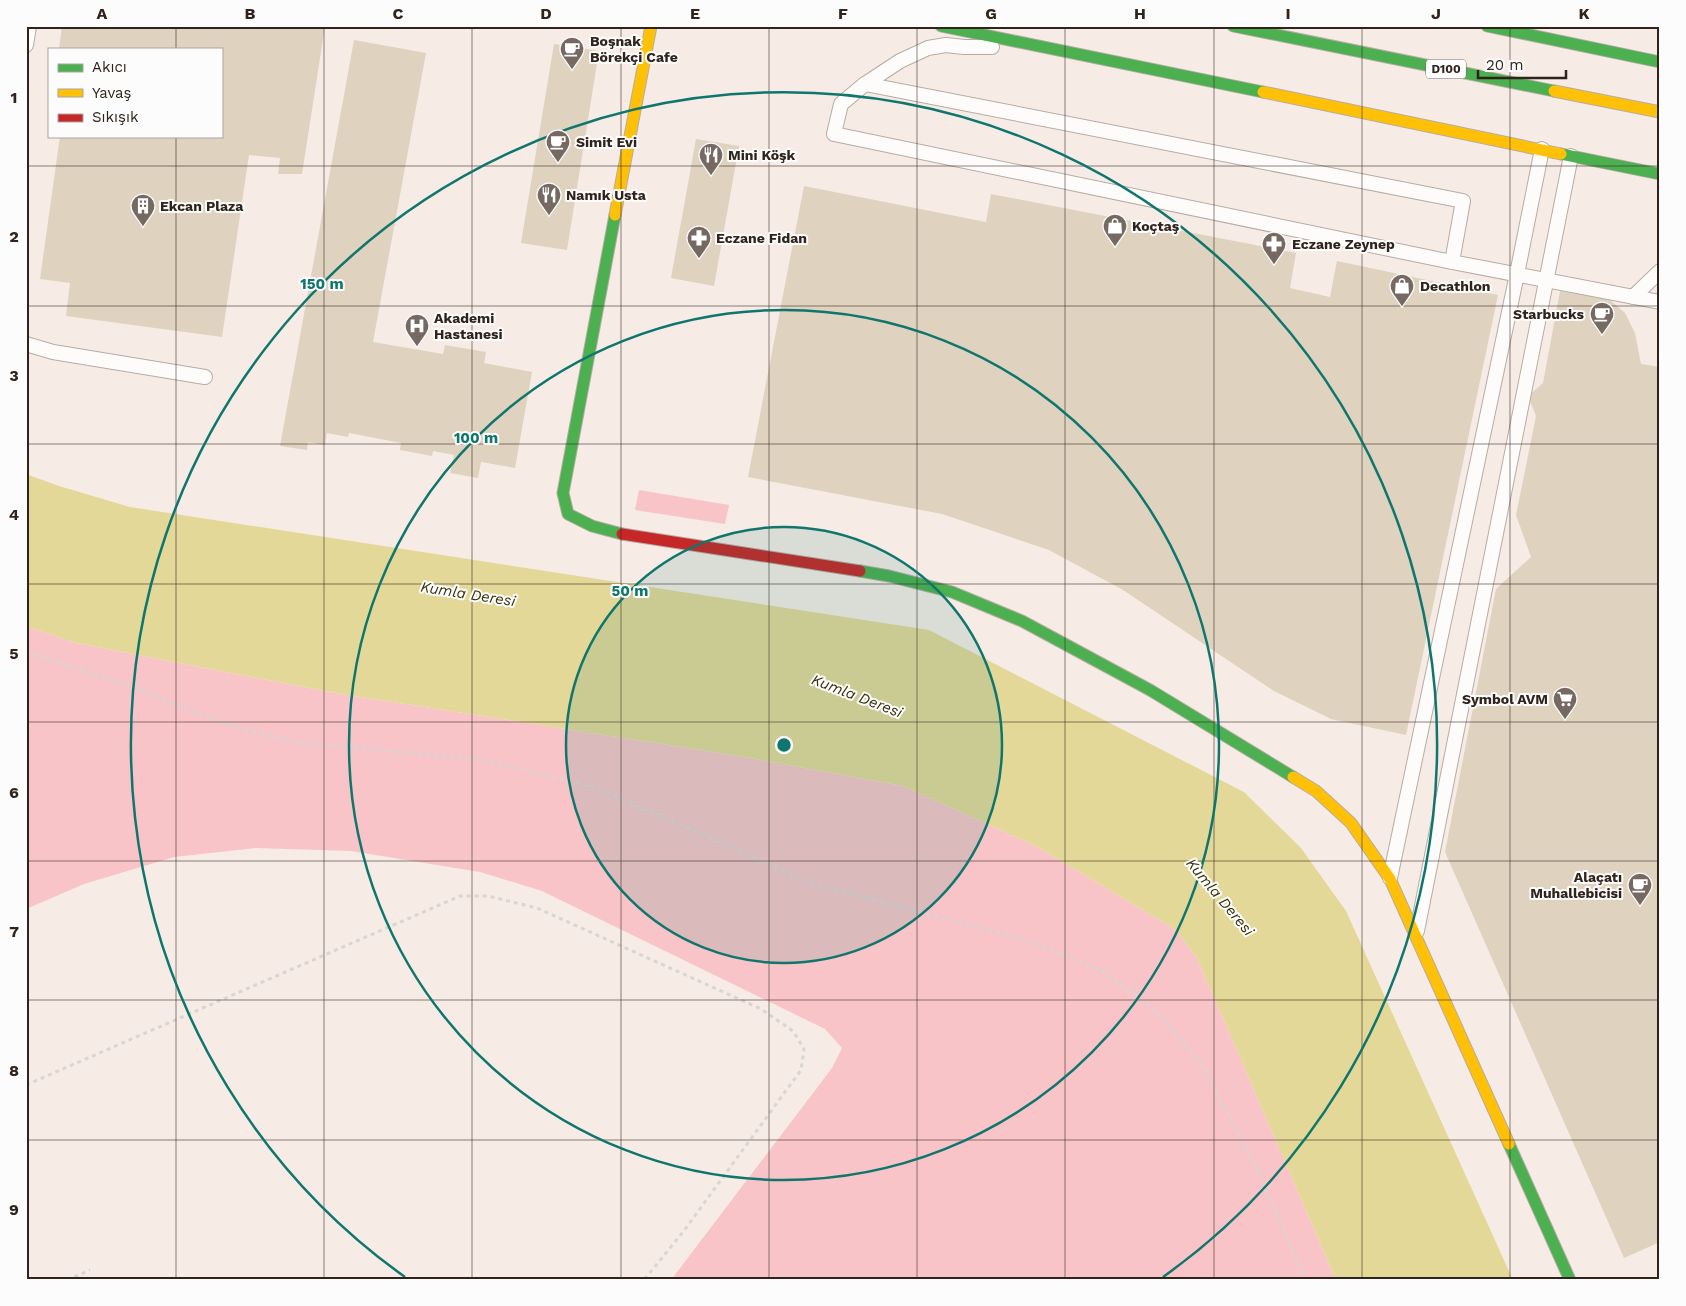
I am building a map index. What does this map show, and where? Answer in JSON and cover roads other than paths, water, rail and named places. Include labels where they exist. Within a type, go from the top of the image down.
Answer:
[{"type":"main road","points":[[651,26],[563,493],[568,514],[592,526],[619,534],[889,576],[952,592],[1022,622],[1150,690],[1316,791],[1351,822],[1390,879],[1570,1280]]},
{"type":"main road","points":[[941,26],[1660,174]]},
{"type":"main road","name":"D100","points":[[1233,26],[1660,112]]},
{"type":"main road","points":[[1486,26],[1660,62]]},
{"type":"lane","points":[[26,45],[29,26]]},
{"type":"lane","points":[[1036,45],[964,47],[946,45],[928,48],[900,61],[865,84],[841,104],[834,134],[1452,262],[1660,302]]},
{"type":"lane","points":[[865,84],[1463,202],[1452,262]]},
{"type":"lane","points":[[1390,879],[1542,149]]},
{"type":"lane","points":[[1416,934],[1571,156]]},
{"type":"lane","points":[[1633,297],[1660,271]]},
{"type":"lane","points":[[26,344],[53,352],[205,377]]},
{"type":"water","name":"Kumla Deresi","points":[[26,474],[130,507],[929,630],[1244,792],[1301,848],[1346,911],[1513,1280],[1336,1280],[1197,958],[1176,930],[1036,846],[903,786],[739,756],[335,693],[76,643],[26,626]]},
{"type":"place","name":"Boşnak Börekçi Cafe","points":[[572,70]]},
{"type":"place","name":"Simit Evi","points":[[558,163]]},
{"type":"place","name":"Mini Köşk","points":[[711,176]]},
{"type":"place","name":"Namık Usta","points":[[549,216]]},
{"type":"place","name":"Ekcan Plaza","points":[[143,227]]},
{"type":"place","name":"Koçtaş","points":[[1115,247]]},
{"type":"place","name":"Eczane Fidan","points":[[699,259]]},
{"type":"place","name":"Eczane Zeynep","points":[[1274,265]]},
{"type":"place","name":"Decathlon","points":[[1402,307]]},
{"type":"place","name":"Starbucks","points":[[1602,335]]},
{"type":"place","name":"Akademi Hastanesi","points":[[417,347]]},
{"type":"place","name":"Symbol AVM","points":[[1565,720]]},
{"type":"place","name":"Alaçatı Muhallebicisi","points":[[1640,906]]}]
